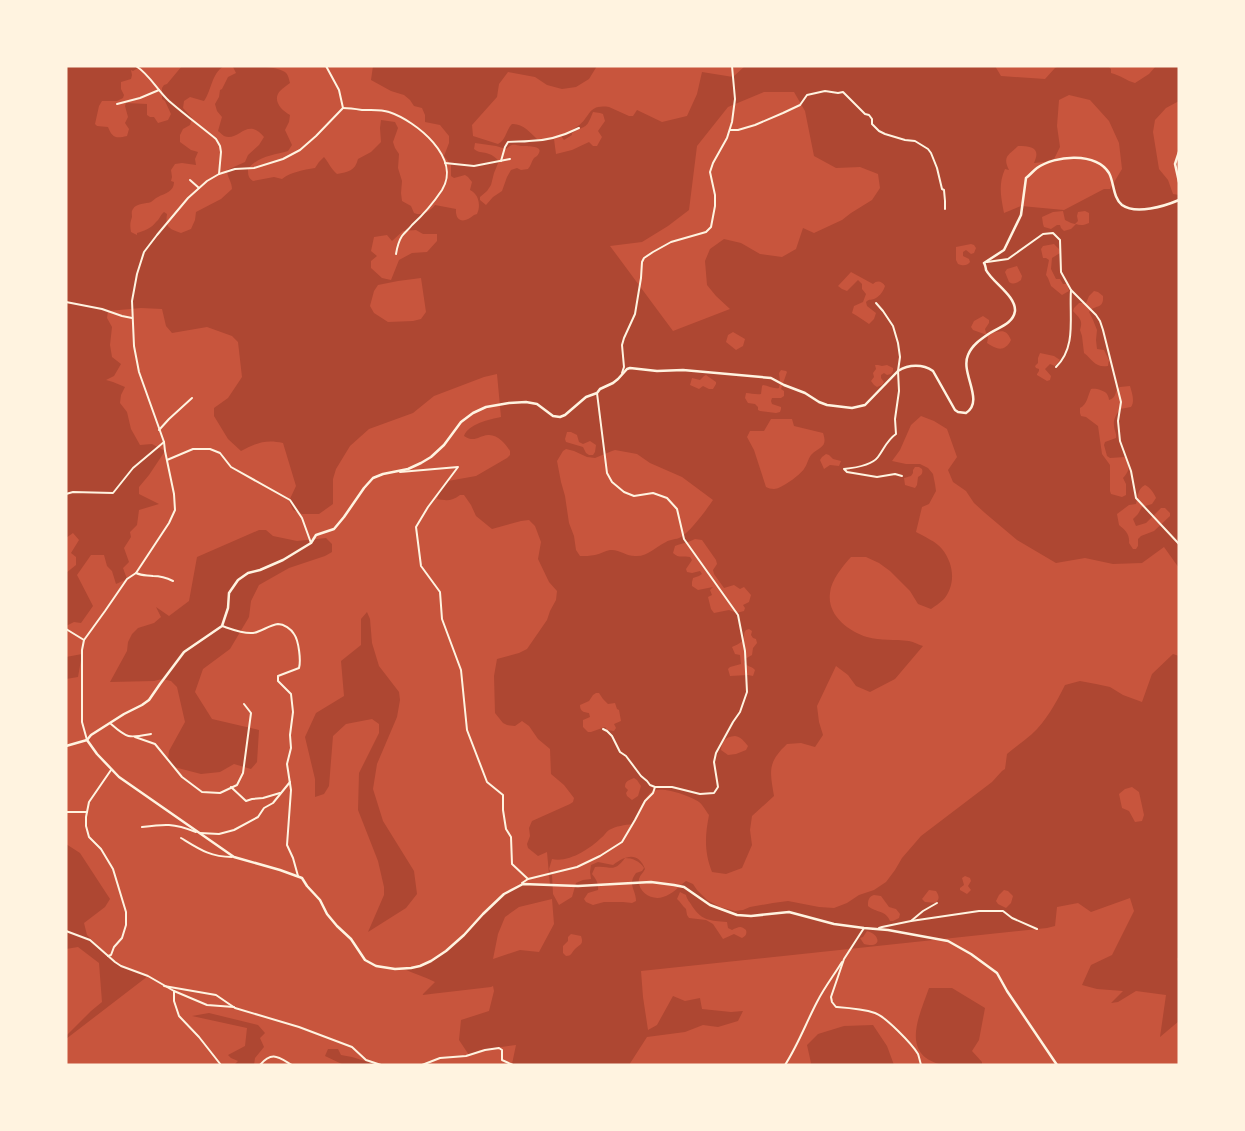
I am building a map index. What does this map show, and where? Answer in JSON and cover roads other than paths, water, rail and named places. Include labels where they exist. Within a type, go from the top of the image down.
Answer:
[{"type":"street","points":[[136,66],[151,79],[170,101],[216,139],[220,146],[219,174]]},
{"type":"street","points":[[326,66],[339,90],[343,108]]},
{"type":"street","points":[[618,379],[624,367],[622,345],[635,314],[642,262],[648,255],[671,242],[706,232],[711,228],[715,195],[710,178],[710,168],[725,144],[730,130],[735,99],[732,66]]},
{"type":"street","points":[[117,104],[140,98],[159,90]]},
{"type":"street","points":[[730,130],[738,130],[755,125],[783,113],[800,105],[807,95],[825,91],[844,92],[865,114],[869,115],[872,119],[872,124],[879,131],[905,140],[915,141],[928,150],[937,168],[942,189],[944,190],[945,209]]},
{"type":"street","points":[[396,254],[402,236],[442,190],[447,179],[445,163],[429,138],[418,128],[400,117],[388,111],[343,108],[300,150],[284,159],[254,168],[234,169],[207,180],[188,198],[144,252],[137,274],[132,301],[134,346],[139,372],[164,442],[174,494],[175,510],[169,523],[136,573],[127,578],[84,640],[82,650],[82,722],[88,740],[97,754],[119,777],[234,856],[302,878],[320,900],[337,926],[351,939],[365,960],[376,966],[395,969],[420,966],[446,951],[504,894],[528,879],[577,867],[600,856],[622,842],[644,801],[655,787]]},
{"type":"street","points":[[500,161],[508,142],[528,142],[554,138],[579,128]]},
{"type":"street","points":[[1179,152],[1175,164],[1179,182]]},
{"type":"street","points":[[984,263],[1004,250],[1013,232],[1021,215],[1026,178],[1038,167],[1052,161],[1084,158],[1096,162],[1110,175],[1118,200],[1122,205],[1129,208],[1147,209],[1160,207],[1179,200]]},
{"type":"street","points":[[445,163],[474,166],[510,159]]},
{"type":"street","points":[[190,180],[199,188]]},
{"type":"street","points":[[984,263],[1008,259],[1043,234],[1054,233],[1060,240],[1061,272],[1071,290],[1096,315],[1103,330],[1121,402],[1118,421],[1120,441],[1131,471],[1136,498],[1179,544]]},
{"type":"street","points":[[66,746],[88,740],[92,735],[124,714],[149,700],[184,652],[222,626],[228,608],[229,592],[238,580],[248,573],[283,560],[311,543],[316,535],[334,529],[373,478],[408,469],[431,457],[444,445],[461,422],[473,413],[486,407],[526,402],[537,404],[553,416],[560,417],[586,397],[607,387],[630,368],[657,371],[683,370],[771,378],[827,405],[852,408],[865,406],[904,367],[923,366],[930,369],[936,376],[955,410],[966,413],[972,408],[973,403],[973,395],[967,373],[967,358],[974,345],[991,332],[1003,327],[1015,310],[1012,300],[990,275],[984,263]]},
{"type":"street","points":[[1056,367],[1066,354],[1069,342],[1072,315],[1071,290]]},
{"type":"street","points":[[66,302],[102,309],[132,318]]},
{"type":"street","points":[[876,303],[893,326],[898,343],[900,357],[898,371],[899,391],[895,419],[896,434],[890,438],[875,460],[844,470],[877,477],[895,474],[902,476]]},
{"type":"street","points":[[596,393],[608,473],[612,482],[624,492],[634,496],[653,493],[667,498],[677,508],[684,540],[738,615],[745,651],[747,692],[740,712],[716,753],[714,762],[718,787],[714,793],[700,794],[672,787],[655,787],[650,785],[626,756],[620,752],[612,736],[604,729]]},
{"type":"street","points":[[159,430],[169,418],[192,398]]},
{"type":"street","points":[[66,494],[73,492],[112,493],[133,468],[164,442]]},
{"type":"street","points":[[167,460],[193,449],[210,449],[220,454],[231,467],[290,500],[302,518],[311,543]]},
{"type":"street","points":[[395,472],[458,467],[428,507],[416,527],[421,566],[440,592],[442,619],[461,670],[467,730],[487,782],[503,795],[506,829],[512,837],[512,864],[528,879]]},
{"type":"street","points":[[136,573],[173,581]]},
{"type":"street","points":[[222,626],[240,632],[254,633],[280,624],[286,626],[294,633],[298,645],[299,668],[278,676],[278,681],[291,694],[293,712],[290,735],[291,748],[287,764],[291,790],[288,845],[298,876]]},
{"type":"street","points":[[66,629],[84,640]]},
{"type":"street","points":[[111,724],[127,736],[154,744],[182,777],[202,792],[220,793],[237,785],[243,773],[251,713],[244,704]]},
{"type":"street","points":[[135,737],[151,734]]},
{"type":"street","points":[[108,956],[122,938],[126,925],[126,912],[113,870],[101,849],[89,837],[86,826],[89,802],[111,770]]},
{"type":"street","points":[[142,827],[170,824],[200,834],[219,834],[234,830],[258,817],[264,808],[272,803],[290,782]]},
{"type":"street","points":[[232,787],[246,801],[252,798],[263,798],[281,793]]},
{"type":"street","points":[[66,812],[87,812]]},
{"type":"street","points":[[181,838],[205,852],[220,857],[234,856]]},
{"type":"street","points":[[518,886],[523,884],[578,886],[651,882],[684,887],[710,905],[737,915],[752,916],[789,912],[834,924],[948,940],[997,973],[1057,1065]]},
{"type":"street","points":[[911,922],[923,911],[937,903]]},
{"type":"street","points":[[877,929],[979,911],[1003,911],[1012,918],[1036,929]]},
{"type":"street","points":[[785,1065],[817,1002],[864,928]]},
{"type":"street","points":[[66,931],[90,940],[121,966],[148,976],[174,991],[207,1005],[235,1008],[299,1027],[352,1047],[366,1060],[381,1065]]},
{"type":"street","points":[[844,959],[831,997],[832,1002],[836,1007],[876,1013],[883,1017],[904,1037],[918,1054],[922,1065]]},
{"type":"street","points":[[164,986],[216,995],[235,1008]]},
{"type":"street","points":[[174,991],[174,1000],[179,1016],[190,1026],[221,1065]]},
{"type":"street","points":[[422,1065],[440,1058],[466,1056],[499,1048],[502,1050],[502,1060],[513,1065]]},
{"type":"street","points":[[260,1065],[267,1058],[273,1056],[277,1056],[292,1065]]}]
